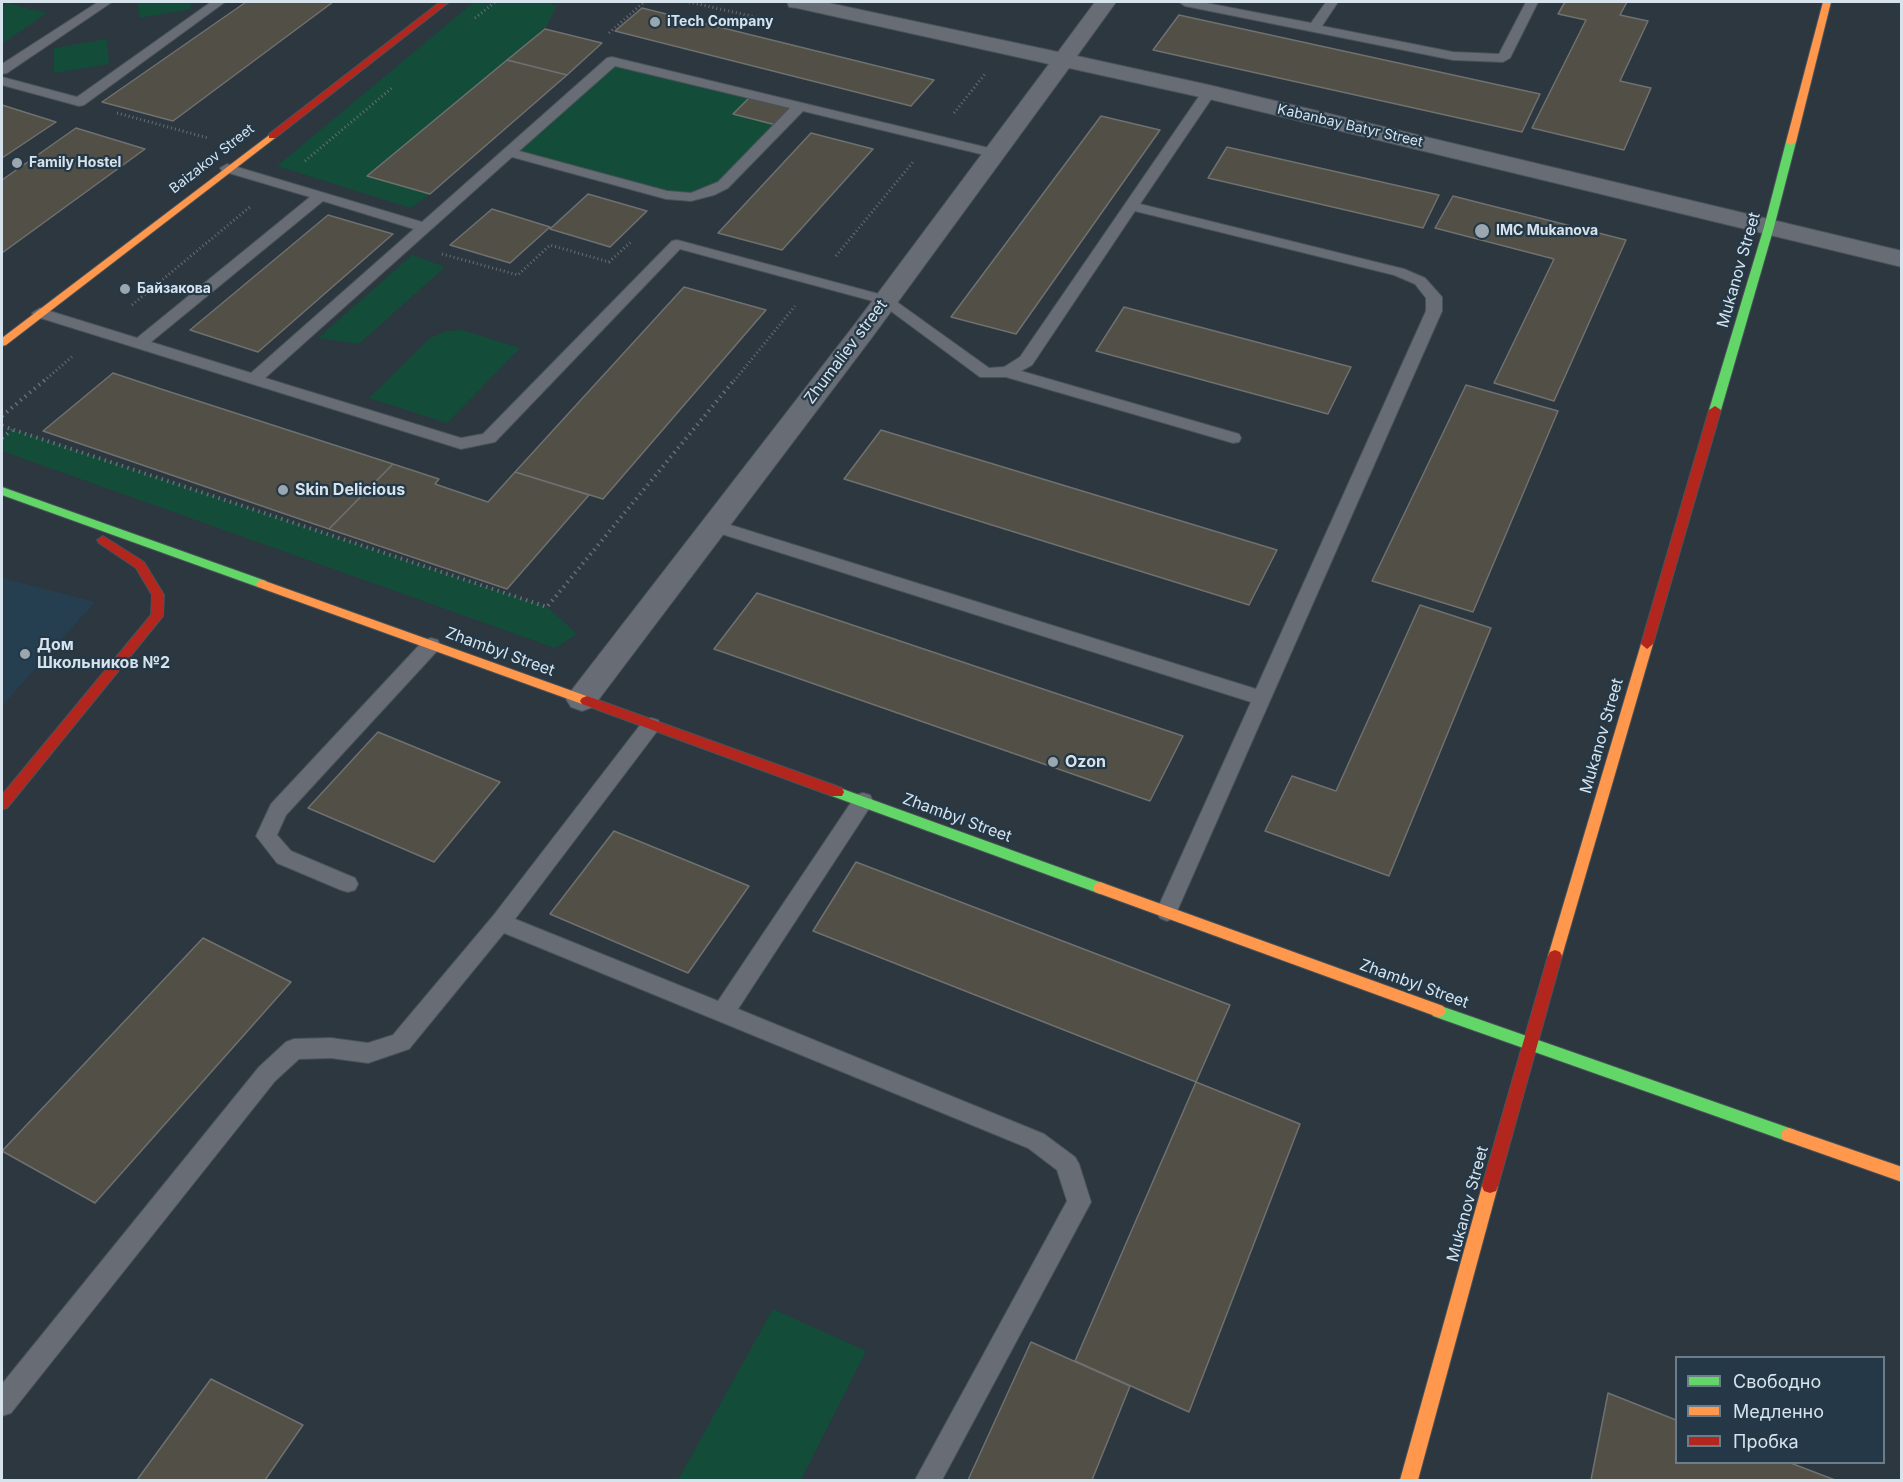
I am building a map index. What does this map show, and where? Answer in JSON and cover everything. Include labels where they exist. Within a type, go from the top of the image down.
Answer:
[{"type":"street","name":"Baizakov Street","points":[[2,343],[445,2]]},
{"type":"street","name":"Kabanbay Batyr Street","points":[[797,2],[1209,93],[1902,259]]},
{"type":"street","name":"Zhumaliev street","points":[[582,699],[885,300],[1106,2]]},
{"type":"street","name":"Mukanov Street","points":[[1408,1480],[1529,1044],[1769,227],[1827,2]]},
{"type":"street","name":"Zhambyl Street","points":[[2,491],[582,699],[1529,1044],[1902,1175]]},
{"type":"street","points":[[2,804],[157,616],[158,595],[140,565],[62,513]]},
{"type":"lane","points":[[2,70],[106,2]]},
{"type":"lane","points":[[2,81],[79,102],[219,2]]},
{"type":"lane","points":[[1185,2],[1453,56],[1503,58],[1532,2]]},
{"type":"lane","points":[[1314,28],[1332,2]]},
{"type":"lane","points":[[255,378],[612,61],[993,153]]},
{"type":"lane","points":[[1007,372],[1026,361],[1209,93]]},
{"type":"lane","points":[[508,152],[666,195],[691,197],[723,185],[799,107]]},
{"type":"lane","points":[[227,168],[424,227]]},
{"type":"lane","points":[[141,343],[322,195]]},
{"type":"lane","points":[[1131,206],[1399,272],[1420,282],[1434,297],[1434,311],[1167,912]]},
{"type":"lane","points":[[40,313],[255,378],[461,444],[489,438],[677,244],[885,300],[986,373],[1007,372],[1233,438]]},
{"type":"lane","points":[[715,526],[1261,699]]},
{"type":"lane","points":[[348,884],[284,857],[267,836],[278,810],[431,645]]},
{"type":"lane","points":[[2,1404],[267,1074],[294,1049],[331,1048],[368,1053],[401,1041],[500,922],[651,725]]},
{"type":"lane","points":[[723,1013],[863,801]]},
{"type":"lane","points":[[500,922],[1036,1141],[1067,1164],[1079,1202],[928,1480]]},
{"type":"path","points":[[468,24],[495,2]]},
{"type":"path","points":[[612,61],[609,31],[644,2]]},
{"type":"path","points":[[2,416],[396,85]]},
{"type":"path","points":[[79,102],[208,138]]},
{"type":"path","points":[[406,244],[518,275],[549,245],[609,262],[636,238]]},
{"type":"path","points":[[2,426],[547,607]]},
{"type":"path","points":[[2,438],[12,429]]},
{"type":"shaded area","name":"Дом Школьников №2","points":[[2,578],[95,602],[2,706]]},
{"type":"green space","points":[[138,2],[190,2],[191,9],[139,18]]},
{"type":"green space","points":[[474,2],[549,2],[556,7],[545,29],[367,176],[430,194],[411,208],[277,166]]},
{"type":"green space","points":[[7,3],[47,13],[2,44],[2,7]]},
{"type":"green space","points":[[107,39],[109,64],[54,73],[54,48]]},
{"type":"green space","points":[[612,61],[799,107],[723,185],[691,197],[508,152]]},
{"type":"green space","points":[[412,255],[445,267],[359,344],[318,338]]},
{"type":"green space","points":[[462,330],[520,348],[447,423],[369,398],[430,338],[447,331]]},
{"type":"green space","points":[[12,429],[547,607],[577,634],[555,648],[2,451],[2,438]]},
{"type":"green space","points":[[773,1309],[866,1351],[801,1480],[678,1480]]},
{"type":"building","points":[[246,2],[333,2],[173,121],[102,102]]},
{"type":"building","points":[[1565,2],[1627,2],[1620,15],[1648,21],[1620,81],[1651,88],[1624,150],[1532,128],[1586,20],[1558,14]]},
{"type":"building","points":[[642,8],[934,80],[911,106],[615,31]]},
{"type":"building","points":[[1179,15],[1540,94],[1522,132],[1153,50]]},
{"type":"building","points":[[545,29],[602,43],[567,75],[507,60]]},
{"type":"building","points":[[507,60],[567,75],[430,194],[367,176]]},
{"type":"building","points":[[752,95],[799,107],[780,126],[733,114]]},
{"type":"building","points":[[2,105],[56,122],[2,158]]},
{"type":"building","points":[[1101,116],[1160,130],[1016,334],[951,317]]},
{"type":"building","points":[[76,128],[145,149],[2,253],[2,180]]},
{"type":"building","points":[[811,133],[873,149],[782,250],[718,233]]},
{"type":"building","points":[[1227,147],[1439,195],[1423,228],[1208,178]]},
{"type":"building","points":[[588,194],[647,211],[610,247],[550,229]]},
{"type":"building","points":[[1453,196],[1626,240],[1554,401],[1494,383],[1554,259],[1435,228]]},
{"type":"building","points":[[492,209],[550,227],[510,263],[450,245]]},
{"type":"building","points":[[328,215],[393,234],[258,352],[190,330]]},
{"type":"building","points":[[684,287],[766,310],[603,499],[515,472]]},
{"type":"building","points":[[1124,307],[1351,367],[1328,414],[1096,351]]},
{"type":"building","points":[[113,373],[393,464],[329,529],[43,431]]},
{"type":"building","points":[[1466,385],[1558,411],[1473,612],[1372,581]]},
{"type":"building","points":[[881,430],[1277,550],[1249,605],[844,479]]},
{"type":"building","points":[[393,464],[439,479],[435,484],[488,502],[515,472],[589,495],[507,589],[329,529]]},
{"type":"building","points":[[757,593],[1183,736],[1150,801],[714,649]]},
{"type":"building","points":[[1420,605],[1491,628],[1389,876],[1265,831],[1292,776],[1336,791]]},
{"type":"building","points":[[378,732],[500,782],[434,862],[308,808]]},
{"type":"building","points":[[614,831],[749,886],[688,973],[550,914]]},
{"type":"building","points":[[856,862],[1230,1005],[1196,1082],[813,931]]},
{"type":"building","points":[[203,938],[291,982],[95,1203],[2,1151]]},
{"type":"building","points":[[1196,1082],[1300,1124],[1189,1412],[1075,1361]]},
{"type":"building","points":[[1031,1342],[1130,1386],[1092,1480],[968,1480]]},
{"type":"building","points":[[211,1379],[303,1425],[265,1480],[137,1480]]},
{"type":"building","points":[[1608,1393],[1675,1420],[1675,1464],[1793,1464],[1835,1480],[1591,1480]]},
{"type":"traffic: fast","points":[[1715,410],[1769,227],[1791,142]]},
{"type":"traffic: fast","points":[[2,491],[262,584]]},
{"type":"traffic: fast","points":[[837,792],[1100,888]]},
{"type":"traffic: fast","points":[[1438,1011],[1789,1135]]},
{"type":"traffic: slow","points":[[1791,142],[1827,2]]},
{"type":"traffic: slow","points":[[2,343],[272,136]]},
{"type":"traffic: slow","points":[[262,584],[587,701]]},
{"type":"traffic: slow","points":[[1555,956],[1647,644]]},
{"type":"traffic: slow","points":[[1100,888],[1438,1011]]},
{"type":"traffic: slow","points":[[1789,1135],[1902,1175]]},
{"type":"traffic: slow","points":[[1409,1480],[1490,1186]]},
{"type":"traffic: jam","points":[[272,136],[445,2]]},
{"type":"traffic: jam","points":[[1647,644],[1715,410]]},
{"type":"traffic: jam","points":[[2,804],[157,616],[158,595],[140,565],[103,540]]},
{"type":"traffic: jam","points":[[587,701],[837,792]]},
{"type":"traffic: jam","points":[[1490,1186],[1555,956]]},
{"type":"place","name":"iTech Company","points":[[655,22]]},
{"type":"place","name":"Family Hostel","points":[[17,163]]},
{"type":"place","name":"IMC Mukanova","points":[[1482,231]]},
{"type":"place","name":"Байзакова","points":[[125,289]]},
{"type":"place","name":"Skin Delicious","points":[[283,490]]},
{"type":"place","name":"Дом Школьников №2","points":[[25,654]]},
{"type":"place","name":"Ozon","points":[[1053,762]]}]
